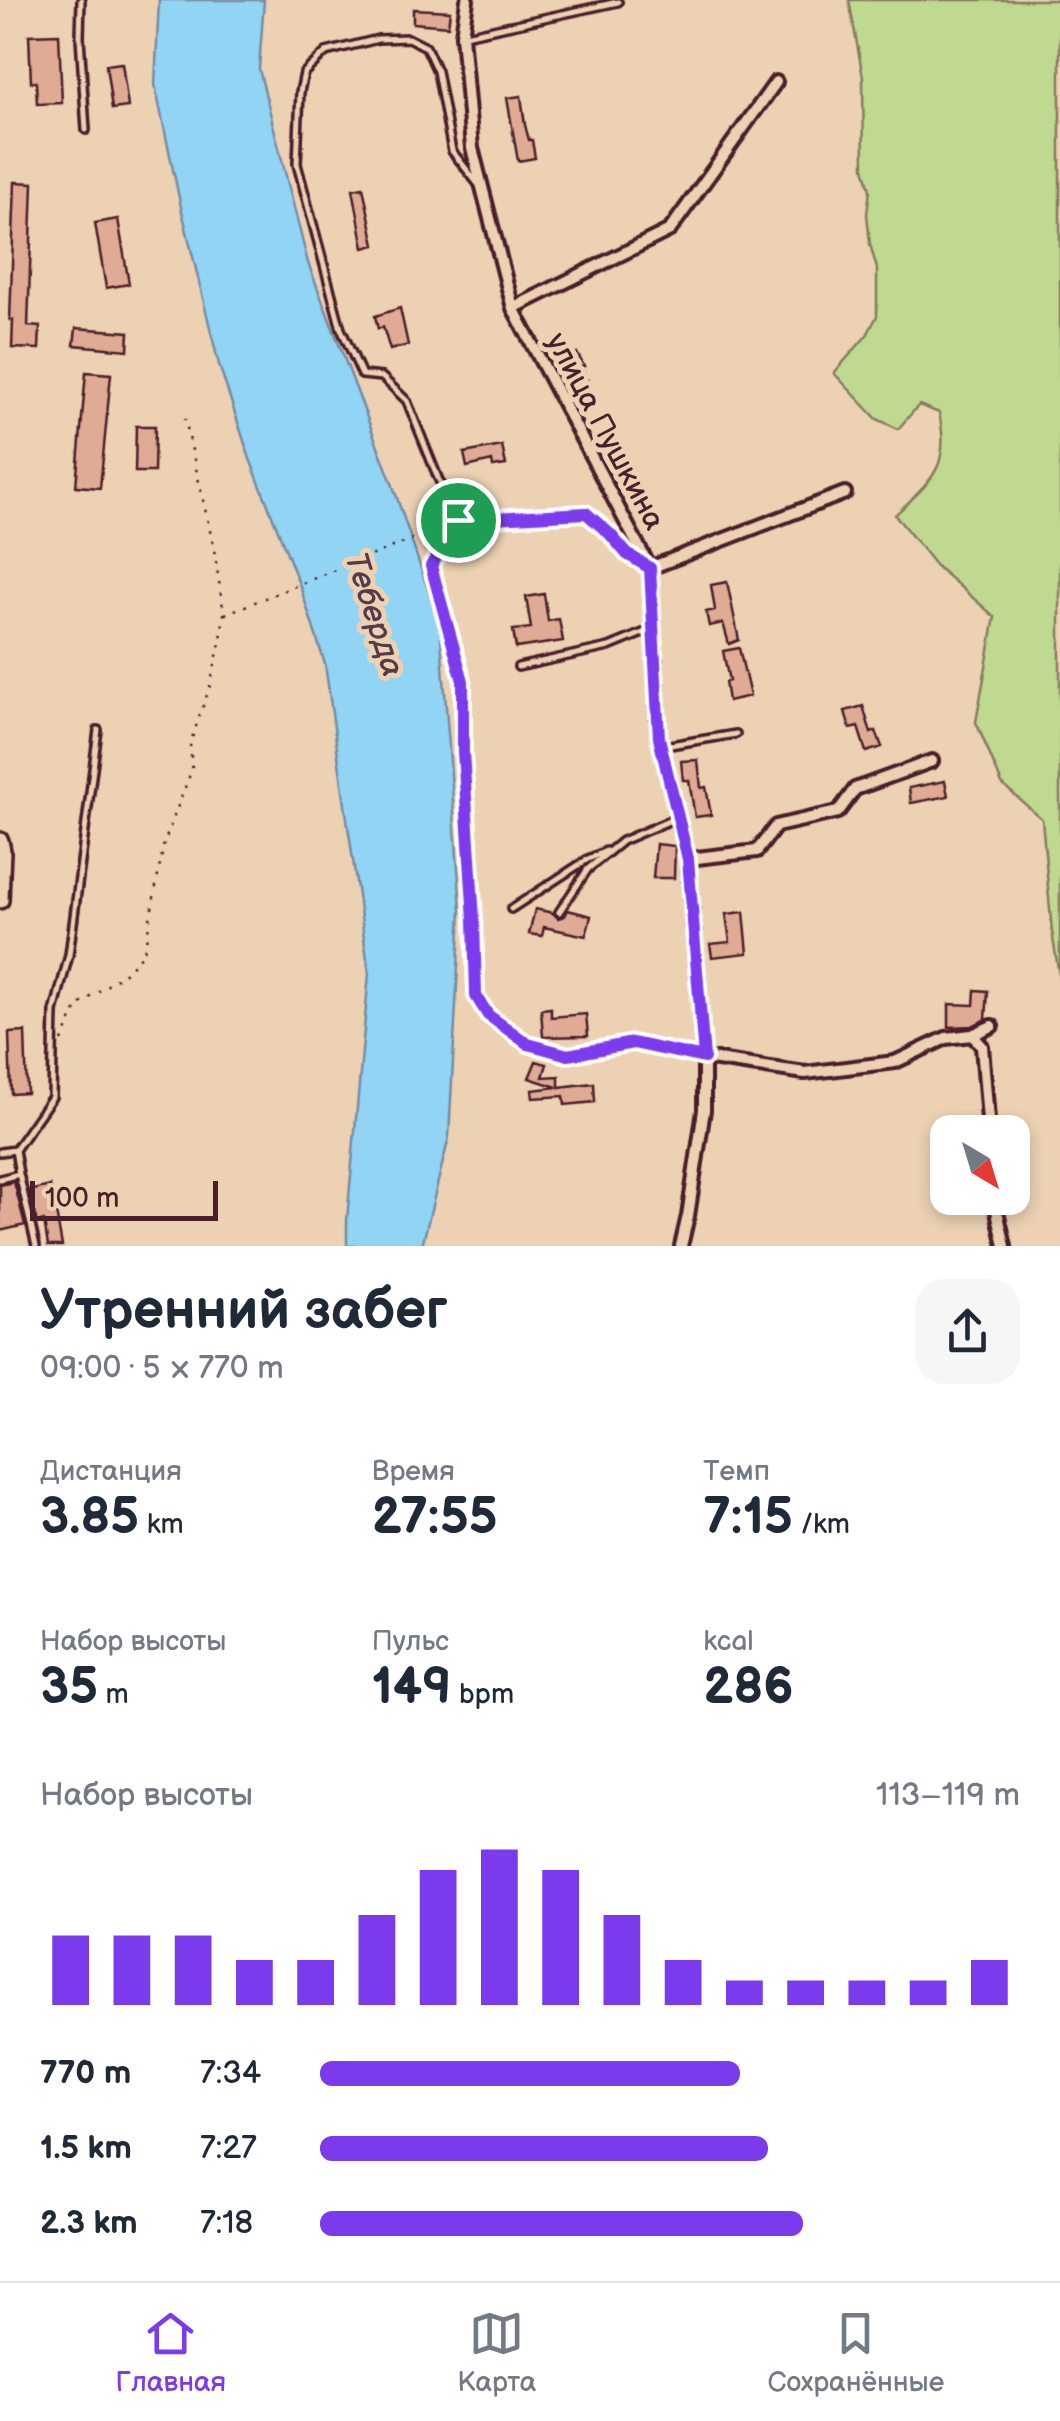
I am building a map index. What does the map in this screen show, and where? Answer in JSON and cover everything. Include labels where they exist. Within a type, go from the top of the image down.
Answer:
[{"type":"main road","points":[[0,841],[0,900]]},
{"type":"street","name":"улица Пушкина","points":[[467,0],[462,36],[472,148],[513,308],[650,568],[661,747],[688,859],[704,1058],[704,1110],[681,1246]]},
{"type":"street","points":[[513,308],[670,230],[776,82]]},
{"type":"street","points":[[650,568],[844,493]]},
{"type":"street","points":[[688,859],[757,852],[776,826],[838,812],[855,789],[932,761]]},
{"type":"street","points":[[704,1058],[805,1074],[895,1062],[946,1038],[972,1035],[992,1026]]},
{"type":"street","points":[[972,1035],[982,1046],[988,1115]]},
{"type":"street","points":[[998,1215],[1005,1246]]},
{"type":"lane","points":[[81,0],[86,130]]},
{"type":"lane","points":[[462,36],[618,2]]},
{"type":"lane","points":[[458,520],[407,400],[382,378],[362,375],[340,329],[297,164],[304,74],[326,52],[378,39],[408,38],[426,47],[437,71],[452,151],[483,191]]},
{"type":"lane","points":[[458,520],[586,513],[627,554],[650,568]]},
{"type":"lane","points":[[458,520],[431,566],[463,681],[476,996],[488,1015],[528,1044],[568,1055],[633,1043],[704,1058]]},
{"type":"lane","points":[[518,667],[609,647],[653,629]]},
{"type":"lane","points":[[36,1246],[14,1150],[52,1098],[54,1012],[68,955],[98,730]]},
{"type":"lane","points":[[661,747],[736,734]]},
{"type":"lane","points":[[559,912],[588,868],[622,841],[678,817]]},
{"type":"lane","points":[[510,909],[588,859],[614,848]]},
{"type":"lane","points":[[0,1152],[14,1150]]},
{"type":"lane","points":[[0,1179],[18,1174]]},
{"type":"path","points":[[52,1066],[78,1006],[126,972],[144,952],[164,844],[192,768],[190,744],[221,639],[224,614],[214,548],[184,420]]},
{"type":"path","points":[[224,614],[458,520]]},
{"type":"green space","points":[[849,0],[1060,0],[1060,981],[1042,819],[1002,784],[976,722],[995,617],[936,566],[895,515],[928,482],[940,460],[939,413],[919,405],[898,429],[877,419],[834,373],[867,335],[877,316],[877,269],[870,244],[870,190],[864,167],[863,77]]},
{"type":"water","name":"Теберда","points":[[159,0],[264,0],[259,69],[308,263],[392,483],[440,625],[461,910],[449,1137],[422,1246],[347,1246],[369,973],[325,664],[219,365],[155,85]]},
{"type":"building","points":[[413,9],[450,11],[448,26],[413,23]]},
{"type":"building","points":[[59,34],[62,103],[37,104],[36,82],[31,82],[29,35]]},
{"type":"building","points":[[122,63],[128,107],[112,109],[106,65]]},
{"type":"building","points":[[521,96],[535,158],[518,161],[507,98]]},
{"type":"building","points":[[15,182],[33,183],[28,326],[40,327],[39,349],[12,348]]},
{"type":"building","points":[[363,187],[375,245],[364,248],[353,189]]},
{"type":"building","points":[[118,219],[129,284],[106,288],[95,223]]},
{"type":"building","points":[[400,308],[408,345],[390,350],[375,316]]},
{"type":"building","points":[[76,328],[129,332],[128,350],[74,345]]},
{"type":"building","points":[[577,353],[588,381],[571,390],[557,363]]},
{"type":"building","points":[[86,372],[111,374],[100,488],[76,486]]},
{"type":"building","points":[[136,426],[155,426],[154,472],[135,472]]},
{"type":"building","points":[[502,446],[506,465],[493,467],[492,461],[467,467],[464,453]]},
{"type":"building","points":[[727,582],[739,640],[729,644],[723,623],[709,626],[706,612],[715,610],[711,585]]},
{"type":"building","points":[[544,594],[548,621],[559,619],[563,641],[516,648],[513,630],[531,628],[526,597]]},
{"type":"building","points":[[739,648],[750,696],[728,701],[723,651]]},
{"type":"building","points":[[863,706],[871,733],[876,731],[882,747],[866,752],[858,727],[850,729],[845,711]]},
{"type":"building","points":[[698,760],[701,788],[706,787],[711,815],[695,817],[689,780],[683,780],[681,761]]},
{"type":"building","points":[[945,781],[948,796],[911,803],[909,788]]},
{"type":"building","points":[[656,844],[675,846],[674,878],[653,878]]},
{"type":"building","points":[[535,909],[558,918],[568,910],[591,916],[586,936],[544,927],[542,936],[529,934]]},
{"type":"building","points":[[744,912],[748,953],[712,957],[710,944],[730,942],[726,914]]},
{"type":"building","points":[[975,990],[988,991],[986,1019],[972,1026],[949,1027],[949,1004],[974,1005]]},
{"type":"building","points":[[551,1008],[551,1017],[586,1014],[588,1036],[543,1037],[541,1009]]},
{"type":"building","points":[[25,1032],[27,1093],[11,1094],[9,1033]]},
{"type":"building","points":[[536,1061],[547,1064],[543,1077],[559,1076],[559,1087],[594,1083],[595,1102],[565,1105],[564,1096],[533,1098],[532,1090],[557,1087],[529,1078]]},
{"type":"building","points":[[14,1182],[25,1225],[0,1231],[0,1185]]},
{"type":"building","points":[[50,1186],[62,1246],[48,1246],[44,1221],[37,1223],[29,1191]]},
{"type":"route","points":[[586,513],[627,554],[650,568],[659,738],[688,859],[704,1058],[633,1043],[568,1055],[528,1044],[488,1015],[476,996],[463,681],[431,566],[458,520],[586,513]]}]
